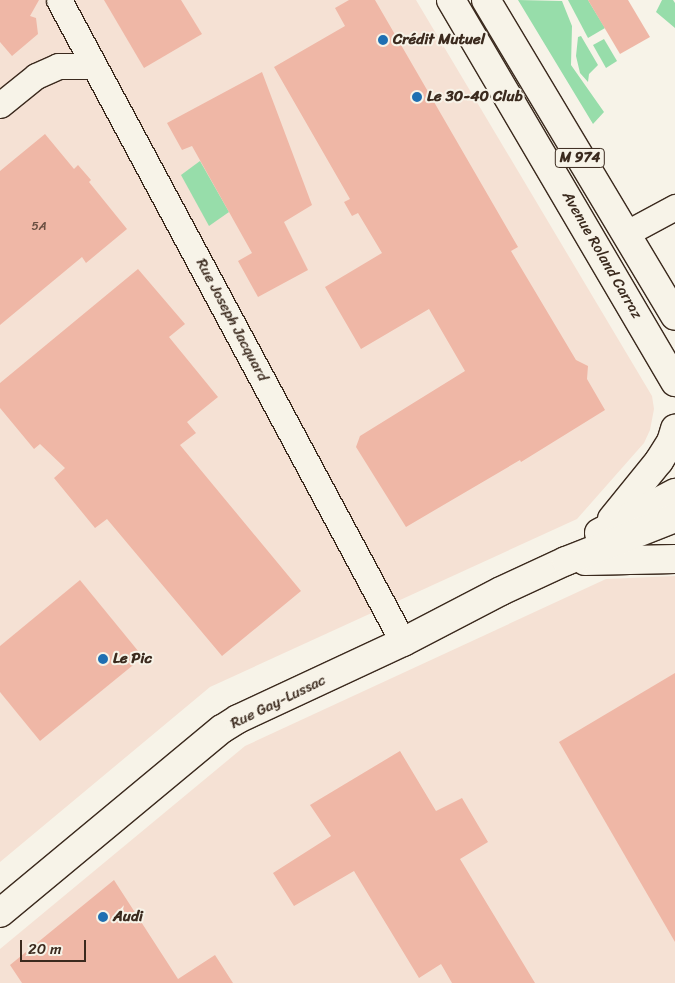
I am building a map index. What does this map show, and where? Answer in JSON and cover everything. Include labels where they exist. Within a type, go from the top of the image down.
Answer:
[{"type":"main road","name":"Avenue Roland Carraz","points":[[451,0],[675,382]]},
{"type":"main road","name":"Avenue Roland Carraz","points":[[486,0],[675,316]]},
{"type":"main road","points":[[603,529],[659,461],[671,442],[675,429]]},
{"type":"main road","name":"Rue Gay-Lussac","points":[[566,561],[603,529],[675,493]]},
{"type":"main road","name":"Rue Gay-Lussac","points":[[0,913],[222,729],[238,719],[403,642],[501,591],[566,561],[675,518]]},
{"type":"main road","points":[[566,561],[675,559]]},
{"type":"street","name":"Rue Joseph Jacquard","points":[[59,0],[403,642]]},
{"type":"street","points":[[0,105],[36,76],[58,66],[94,66]]},
{"type":"street","points":[[625,234],[675,207]]},
{"type":"shaded area","points":[[0,0],[416,0],[652,396],[654,409],[650,430],[644,443],[577,519],[210,687],[0,862]]},
{"type":"shaded area","points":[[675,576],[675,983],[0,983],[0,949],[245,746],[606,579]]},
{"type":"green space","points":[[518,0],[562,1],[572,26],[571,65],[604,112],[593,124]]},
{"type":"green space","points":[[568,0],[588,0],[605,28],[588,38]]},
{"type":"green space","points":[[662,0],[673,0],[675,3],[675,28],[656,12]]},
{"type":"green space","points":[[581,36],[598,65],[589,74],[588,82],[580,73],[576,56],[578,37]]},
{"type":"green space","points":[[604,39],[617,61],[606,68],[593,45]]},
{"type":"green space","points":[[200,161],[229,212],[209,226],[181,175]]},
{"type":"building","points":[[0,0],[39,0],[30,16],[36,18],[38,34],[12,56],[0,42]]},
{"type":"building","points":[[104,0],[181,0],[202,34],[144,68]]},
{"type":"building","points":[[349,0],[375,0],[518,247],[511,251],[576,360],[588,366],[587,379],[605,410],[521,462],[520,460],[406,527],[356,447],[360,436],[465,371],[429,309],[361,349],[325,287],[382,253],[358,213],[352,216],[344,202],[350,199],[274,67],[345,26],[335,8]]},
{"type":"building","points":[[588,0],[628,0],[650,37],[620,54]]},
{"type":"building","points":[[262,72],[312,205],[284,222],[308,270],[258,297],[238,261],[252,253],[192,146],[182,150],[167,123]]},
{"type":"building","points":[[45,134],[74,169],[78,165],[91,180],[89,182],[127,229],[86,263],[82,257],[0,325],[0,171]]},
{"type":"building","points":[[138,269],[185,324],[169,337],[218,397],[187,422],[196,433],[180,445],[301,591],[222,656],[107,519],[95,528],[54,478],[65,468],[40,444],[34,449],[0,408],[0,383]]},
{"type":"building","points":[[80,580],[143,657],[40,741],[0,692],[0,646]]},
{"type":"building","points":[[675,673],[675,942],[559,742]]},
{"type":"building","points":[[400,751],[436,811],[462,798],[488,842],[460,859],[535,983],[452,983],[441,964],[419,978],[354,871],[294,906],[273,873],[331,836],[310,805]]},
{"type":"building","name":"Audi","points":[[114,880],[178,979],[215,955],[233,983],[22,983],[10,965]]},
{"type":"place","name":"Crédit Mutuel","points":[[383,40]]},
{"type":"place","name":"Le 30-40 Club","points":[[417,97]]},
{"type":"place","name":"Le Pic","points":[[103,659]]},
{"type":"place","name":"Audi","points":[[103,917]]}]
